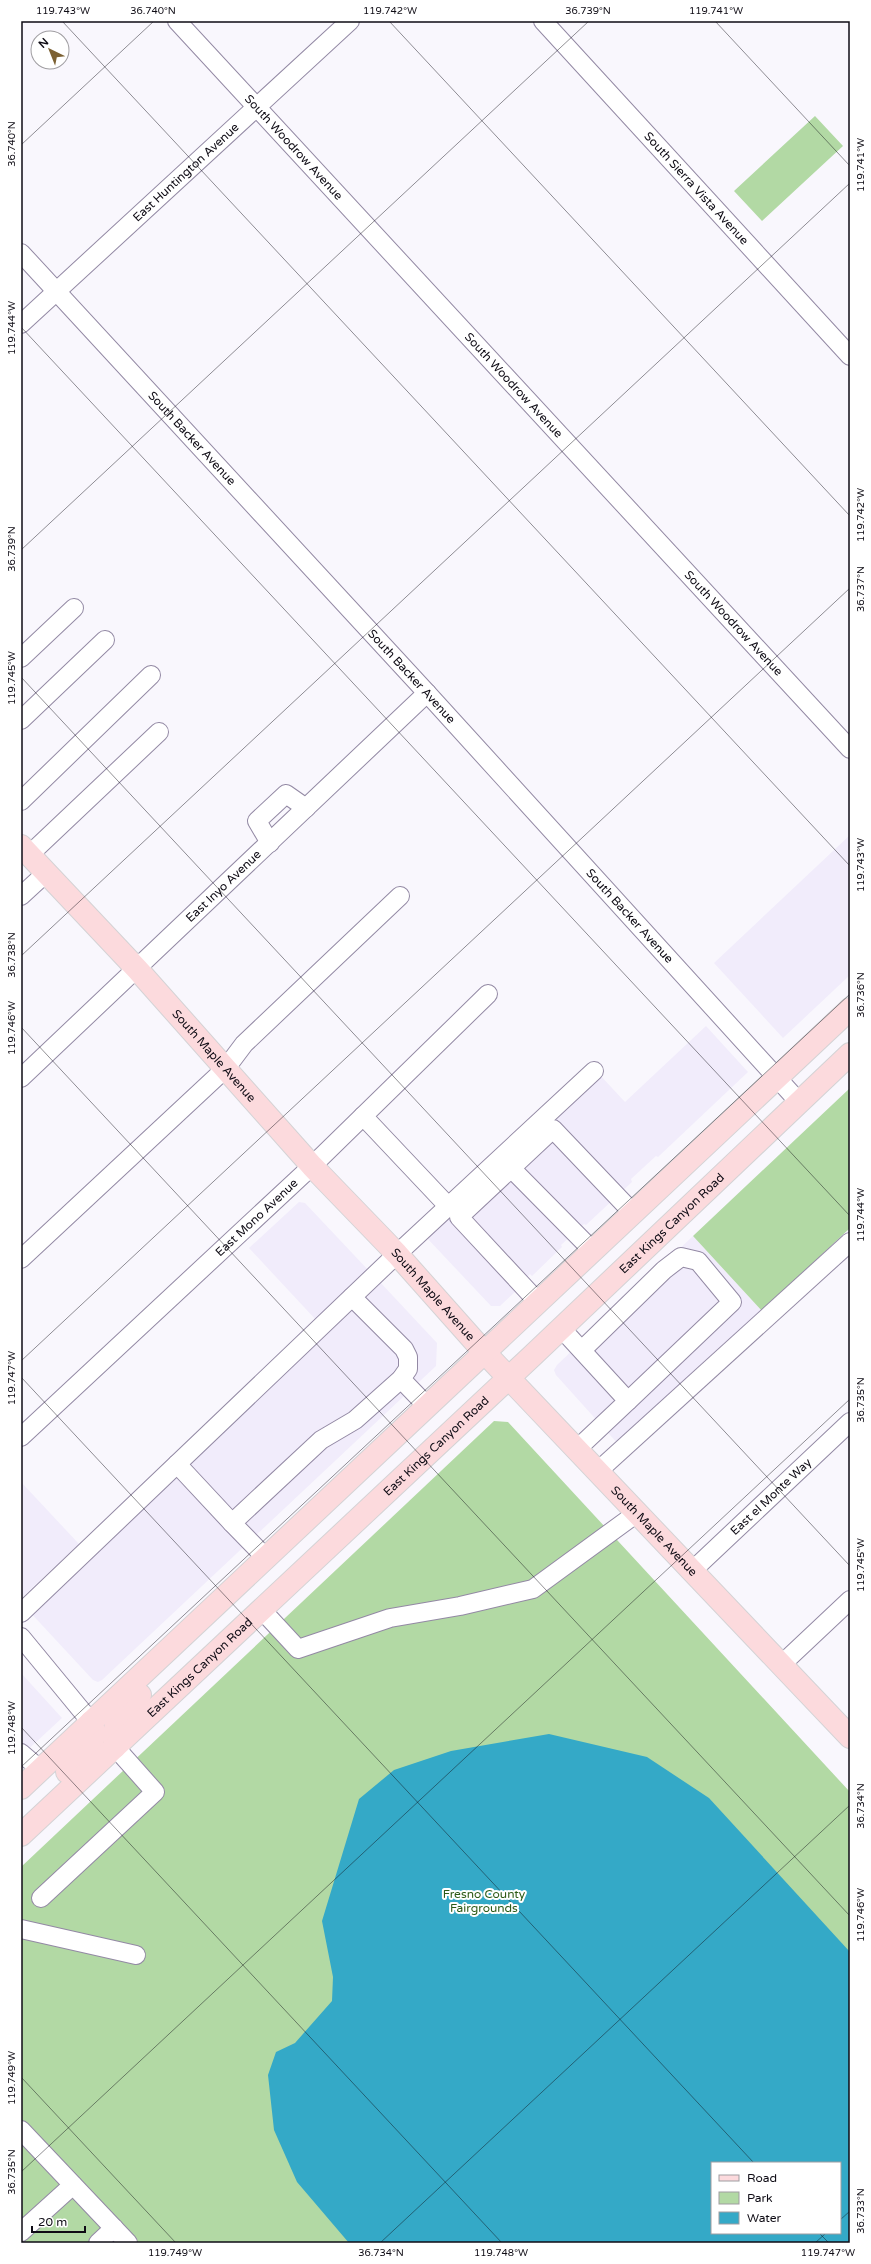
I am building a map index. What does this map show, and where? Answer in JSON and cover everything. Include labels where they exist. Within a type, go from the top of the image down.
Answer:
[{"type":"main road","name":"South Maple Avenue","points":[[25,850],[137,969],[312,1166],[397,1254],[508,1378],[693,1570],[850,1737]]},
{"type":"main road","points":[[21,1788],[850,1009]]},
{"type":"main road","name":"East Kings Canyon Road","points":[[21,1835],[508,1378],[850,1054]]},
{"type":"main road","points":[[115,1747],[112,1732],[121,1715],[209,1630],[237,1586]]},
{"type":"main road","points":[[21,1816],[84,1756],[92,1746],[95,1730],[91,1722]]},
{"type":"street","name":"South Woodrow Avenue","points":[[177,21],[850,749]]},
{"type":"street","name":"East Huntington Avenue","points":[[21,324],[350,21]]},
{"type":"street","name":"South Sierra Vista Avenue","points":[[543,21],[850,356]]},
{"type":"street","name":"South Backer Avenue","points":[[21,253],[427,693],[799,1102]]},
{"type":"street","points":[[21,658],[74,608]]},
{"type":"street","points":[[21,720],[105,640]]},
{"type":"street","points":[[21,801],[151,675]]},
{"type":"street","name":"East Inyo Avenue","points":[[21,1078],[427,693]]},
{"type":"street","points":[[25,850],[159,732]]},
{"type":"street","points":[[270,843],[257,821],[286,794],[306,808]]},
{"type":"street","points":[[21,896],[46,873]]},
{"type":"street","points":[[21,1259],[226,1068],[244,1044],[400,896]]},
{"type":"street","name":"East Mono Avenue","points":[[21,1437],[312,1166],[488,994]]},
{"type":"street","points":[[454,1212],[594,1071]]},
{"type":"street","points":[[363,1116],[538,1302]]},
{"type":"street","points":[[21,1613],[397,1254],[454,1212],[510,1167],[553,1129],[633,1213]]},
{"type":"street","points":[[510,1167],[593,1251]]},
{"type":"street","points":[[597,1472],[850,1242]]},
{"type":"street","points":[[576,1450],[732,1302],[698,1261],[681,1257],[664,1270],[582,1350]]},
{"type":"street","points":[[232,1523],[321,1440],[355,1420],[401,1379],[408,1368],[408,1357],[404,1349],[352,1297]]},
{"type":"street","points":[[561,1328],[628,1401]]},
{"type":"street","points":[[401,1379],[428,1407]]},
{"type":"street","name":"East el Monte Way","points":[[693,1570],[850,1422]]},
{"type":"street","points":[[177,1464],[266,1558]]},
{"type":"street","points":[[261,1609],[298,1649],[390,1618],[460,1606],[533,1589],[638,1513]]},
{"type":"street","points":[[782,1664],[850,1600]]},
{"type":"street","points":[[24,1648],[91,1722]]},
{"type":"street","points":[[41,1898],[156,1792],[115,1747]]},
{"type":"street","points":[[21,1753],[41,1770]]},
{"type":"street","points":[[21,1928],[136,1955]]},
{"type":"street","points":[[21,2130],[128,2243]]},
{"type":"street","points":[[21,2232],[73,2185]]},
{"type":"street","points":[[98,2243],[114,2228]]},
{"type":"shaded area","points":[[850,835],[850,975],[783,1038],[714,963]]},
{"type":"shaded area","points":[[706,1026],[748,1072],[658,1157],[656,1156],[631,1179],[632,1182],[586,1225],[584,1224],[561,1245],[562,1247],[532,1276],[530,1274],[518,1286],[519,1288],[500,1306],[491,1306],[426,1237],[599,1074],[625,1102]]},
{"type":"shaded area","points":[[299,1202],[305,1203],[370,1272],[317,1321],[249,1248]]},
{"type":"shaded area","points":[[693,1236],[762,1311],[619,1445],[556,1375],[554,1370],[557,1365]]},
{"type":"shaded area","points":[[379,1281],[437,1343],[436,1366],[102,1680],[98,1682],[93,1680],[28,1610]]},
{"type":"shaded area","points":[[21,1482],[79,1544],[21,1598]]},
{"type":"shaded area","points":[[21,1673],[62,1718],[21,1756]]},
{"type":"green space","points":[[815,116],[843,146],[762,221],[734,191]]},
{"type":"green space","points":[[850,1088],[850,1228],[762,1311],[693,1236]]},
{"type":"green space","name":"Fresno County Fairgrounds","points":[[494,1421],[508,1422],[850,1792],[850,2243],[21,2243],[21,1867]]},
{"type":"water","points":[[549,1734],[647,1757],[709,1798],[850,1952],[850,2243],[349,2243],[297,2182],[274,2130],[268,2075],[276,2052],[295,2043],[332,2001],[333,1977],[322,1921],[359,1799],[394,1770],[451,1751]]}]
